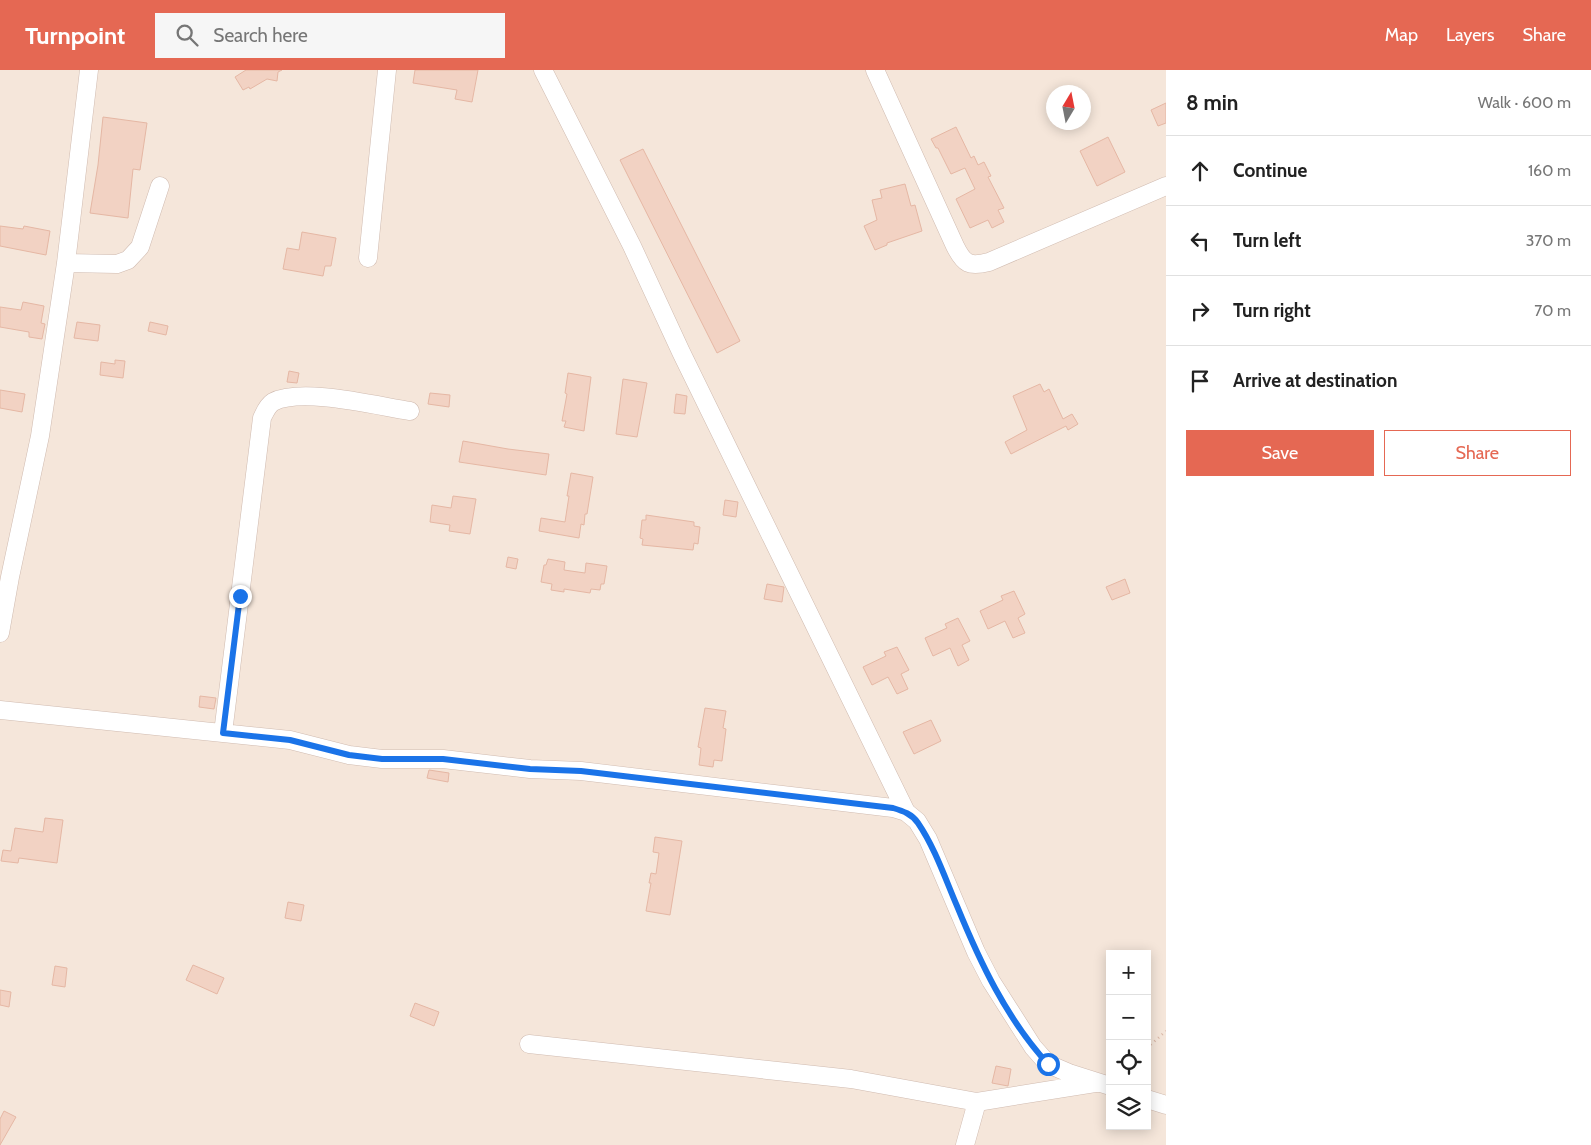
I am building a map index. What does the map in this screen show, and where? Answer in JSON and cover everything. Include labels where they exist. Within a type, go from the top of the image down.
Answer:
[{"type":"street","points":[[0,633],[40,436],[66,263],[89,70]]},
{"type":"street","points":[[368,258],[387,70]]},
{"type":"street","points":[[543,70],[632,246],[681,352],[906,812]]},
{"type":"street","points":[[875,70],[955,246],[967,263],[976,265],[989,262],[1166,186]]},
{"type":"street","points":[[66,263],[117,264],[128,260],[140,247],[160,186]]},
{"type":"street","points":[[223,733],[262,418],[268,407],[272,403],[283,399],[320,397],[410,411]]},
{"type":"street","points":[[0,710],[290,740],[357,756],[382,759],[443,759],[520,768],[581,771],[893,808],[906,812],[917,821],[928,839],[976,952],[991,982],[1033,1047],[1048,1064],[1104,1084]]},
{"type":"street","points":[[529,1044],[851,1079],[977,1102],[1104,1084]]},
{"type":"street","points":[[1151,1100],[1166,1105]]},
{"type":"street","points":[[965,1145],[977,1102]]},
{"type":"path","points":[[1151,1044],[1166,1031]]},
{"type":"shaded area","points":[[0,70],[1166,70],[1166,1145],[0,1145]]},
{"type":"building","points":[[246,70],[282,70],[278,72],[277,81],[267,79],[250,89],[249,87],[243,90],[235,77]]},
{"type":"building","points":[[415,70],[478,70],[472,102],[455,99],[457,90],[413,83]]},
{"type":"building","points":[[1166,103],[1166,123],[1158,126],[1151,110]]},
{"type":"building","points":[[103,117],[147,123],[140,170],[133,169],[128,218],[90,213]]},
{"type":"building","points":[[956,127],[971,158],[974,156],[978,165],[984,162],[991,176],[988,177],[1004,208],[998,210],[1004,222],[992,228],[988,220],[970,228],[956,199],[975,189],[965,168],[951,174],[938,148],[936,148],[931,139]]},
{"type":"building","points":[[1108,137],[1125,172],[1097,186],[1080,151]]},
{"type":"building","points":[[643,149],[740,341],[717,353],[620,160]]},
{"type":"building","points":[[905,184],[911,206],[915,205],[922,231],[887,243],[887,245],[875,250],[864,226],[877,220],[872,200],[882,198],[880,190]]},
{"type":"building","points":[[0,226],[23,229],[24,226],[50,231],[46,255],[0,246]]},
{"type":"building","points":[[302,232],[336,238],[331,266],[325,266],[323,276],[283,269],[287,248],[299,250]]},
{"type":"building","points":[[23,302],[44,306],[41,323],[45,324],[42,339],[29,337],[29,332],[0,327],[0,307],[21,310]]},
{"type":"building","points":[[77,322],[100,325],[98,341],[74,338]]},
{"type":"building","points":[[150,322],[168,326],[166,335],[148,331]]},
{"type":"building","points":[[115,360],[125,361],[123,378],[100,375],[101,362],[115,364]]},
{"type":"building","points":[[289,371],[299,373],[297,383],[287,382]]},
{"type":"building","points":[[568,373],[591,377],[584,431],[564,427],[566,421],[562,421],[567,394],[565,393]]},
{"type":"building","points":[[623,379],[647,383],[637,437],[616,434]]},
{"type":"building","points":[[1040,384],[1044,392],[1049,389],[1063,419],[1072,414],[1078,424],[1068,430],[1066,426],[1011,454],[1005,442],[1027,430],[1013,396]]},
{"type":"building","points":[[0,390],[25,394],[22,412],[0,408]]},
{"type":"building","points":[[430,393],[450,395],[449,407],[428,404]]},
{"type":"building","points":[[676,394],[687,396],[685,414],[674,413]]},
{"type":"building","points":[[463,441],[549,454],[546,475],[459,462]]},
{"type":"building","points":[[571,473],[593,477],[587,514],[585,514],[584,525],[581,524],[579,538],[539,531],[541,518],[565,522]]},
{"type":"building","points":[[453,496],[476,499],[470,534],[449,531],[450,525],[430,522],[432,505],[451,508]]},
{"type":"building","points":[[725,500],[738,502],[736,517],[723,515]]},
{"type":"building","points":[[646,515],[694,522],[694,526],[700,527],[698,544],[694,543],[693,550],[642,545],[643,539],[640,538],[642,520],[646,520]]},
{"type":"building","points":[[508,557],[518,559],[516,569],[506,567]]},
{"type":"building","points":[[548,559],[565,562],[564,570],[585,573],[586,563],[607,566],[604,584],[601,584],[600,590],[591,589],[590,593],[564,589],[564,592],[551,590],[552,584],[541,582],[544,565],[546,565]]},
{"type":"building","points":[[1125,579],[1130,593],[1112,600],[1106,587]]},
{"type":"building","points":[[767,584],[784,587],[782,602],[764,599]]},
{"type":"building","points":[[1014,591],[1025,614],[1018,618],[1025,633],[1013,638],[1005,621],[988,629],[980,611],[1003,600],[1001,596]]},
{"type":"building","points":[[958,618],[970,641],[962,645],[969,660],[958,666],[950,648],[933,656],[925,638],[947,628],[945,624]]},
{"type":"building","points":[[897,647],[909,670],[901,674],[908,689],[897,694],[888,677],[872,685],[863,667],[886,656],[884,652]]},
{"type":"building","points":[[200,696],[216,698],[214,709],[199,707]]},
{"type":"building","points":[[705,708],[726,711],[723,728],[726,729],[722,761],[714,760],[713,767],[699,765],[701,748],[698,747]]},
{"type":"building","points":[[931,720],[941,741],[914,754],[903,732]]},
{"type":"building","points":[[429,770],[449,773],[448,782],[427,778]]},
{"type":"building","points":[[45,818],[63,820],[57,863],[19,858],[18,863],[1,861],[3,850],[11,851],[15,828],[43,832]]},
{"type":"building","points":[[655,837],[682,841],[670,915],[646,911],[651,873],[656,874],[659,853],[653,852]]},
{"type":"building","points":[[288,902],[304,905],[301,921],[285,918]]},
{"type":"building","points":[[193,965],[224,978],[217,994],[186,980]]},
{"type":"building","points":[[55,966],[67,968],[65,987],[52,985]]},
{"type":"building","points":[[0,990],[11,992],[9,1007],[0,1005]]},
{"type":"building","points":[[415,1003],[439,1012],[434,1026],[410,1016]]},
{"type":"building","points":[[996,1066],[1011,1069],[1008,1086],[992,1083]]},
{"type":"building","points":[[4,1111],[16,1117],[0,1145],[0,1119]]},
{"type":"route","points":[[240,596],[223,733],[290,740],[349,755],[382,759],[443,759],[530,769],[581,771],[893,808],[906,812],[917,821],[928,839],[976,952],[991,982],[1033,1047],[1048,1064]]}]
